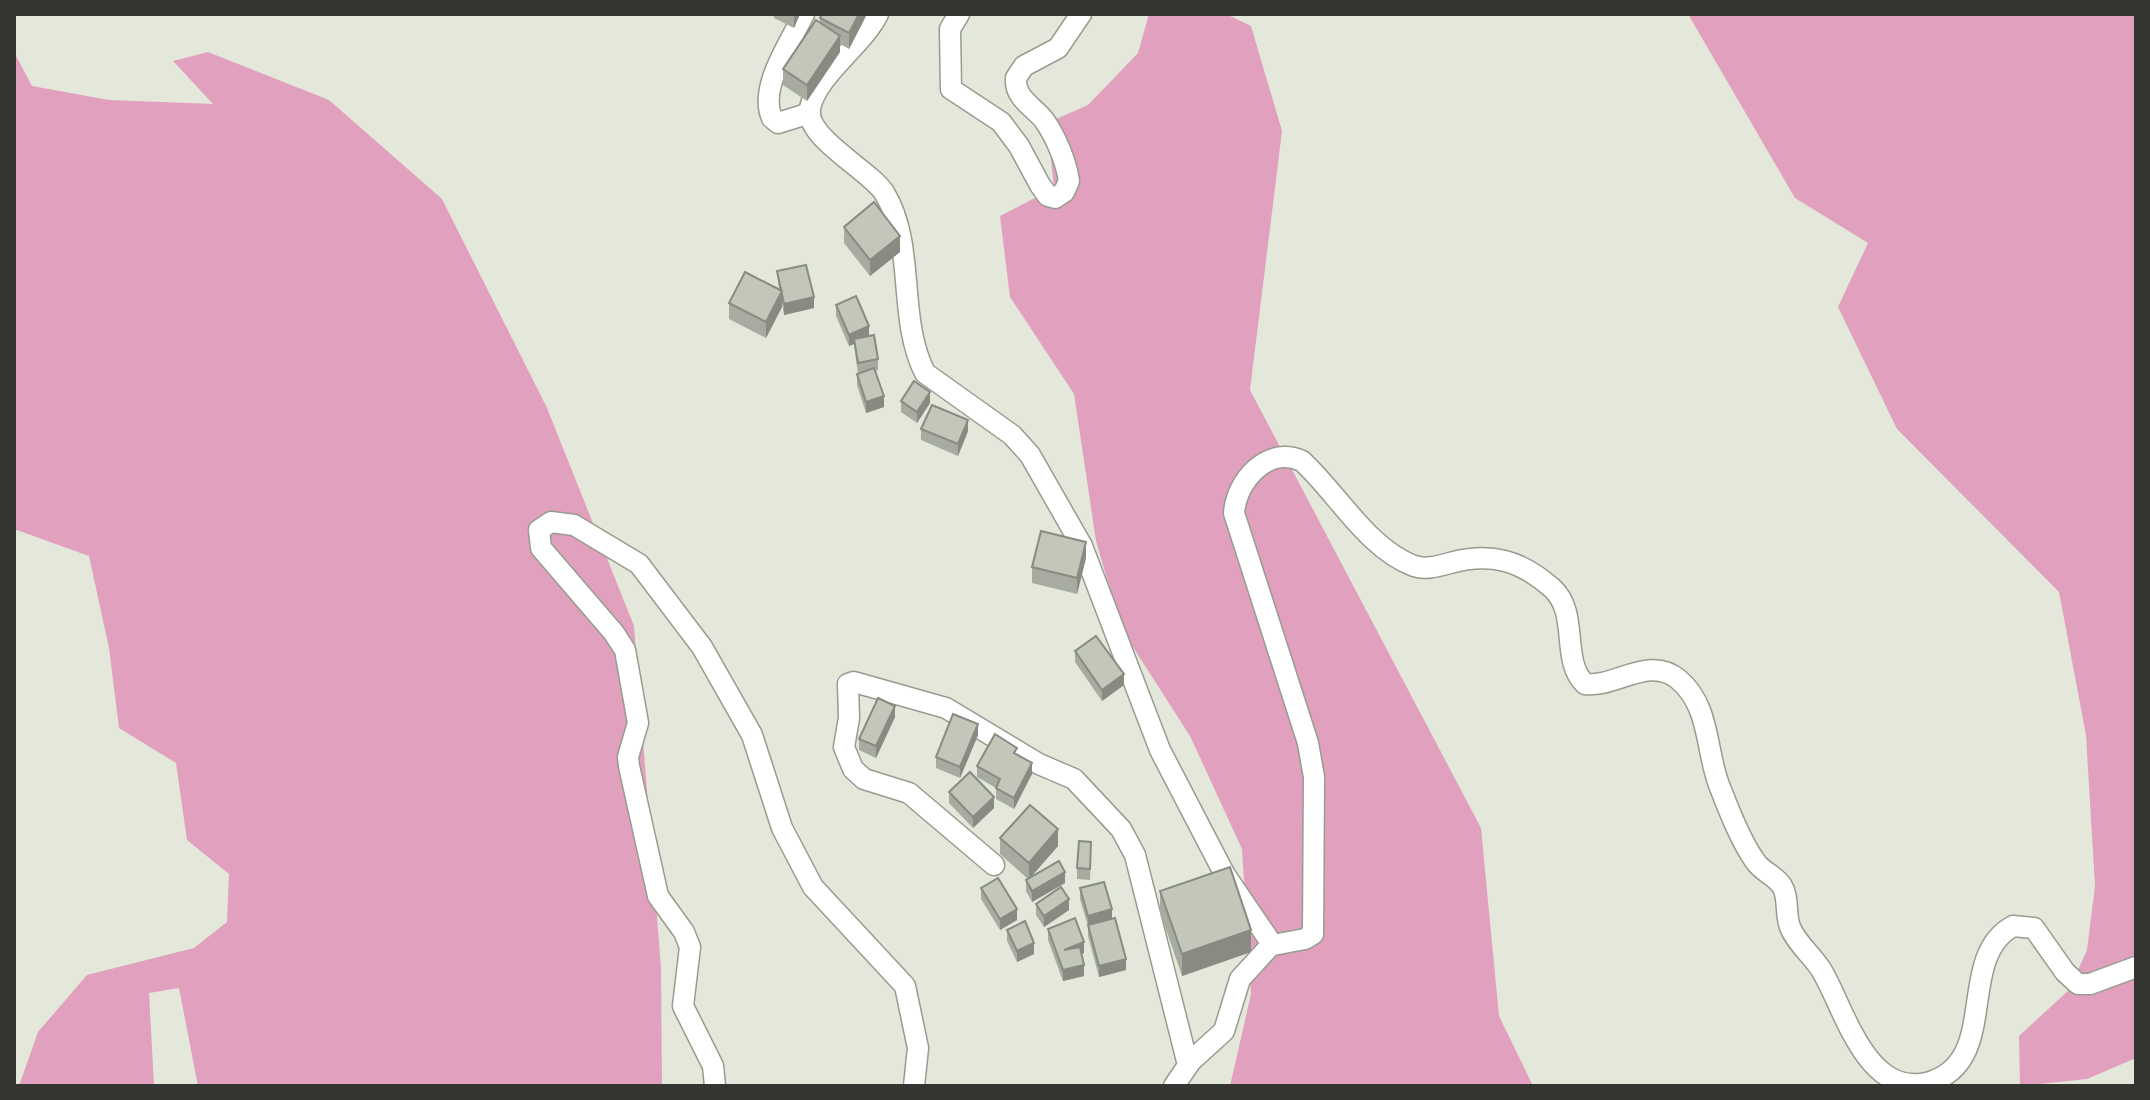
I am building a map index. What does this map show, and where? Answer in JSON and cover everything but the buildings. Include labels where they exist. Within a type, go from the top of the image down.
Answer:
[{"type":"street","points":[[804,14],[774,80],[768,102],[772,118],[778,123],[810,113],[825,80],[862,41],[878,14]]},
{"type":"street","points":[[959,14],[950,29],[948,61],[951,89],[1001,122],[1019,146],[1040,185],[1048,196],[1055,198],[1064,192],[1069,181],[1062,156],[1043,119],[1017,90],[1016,78],[1024,66],[1058,48],[1081,14]]},
{"type":"street","points":[[810,113],[824,137],[873,179],[889,202],[898,231],[908,311],[925,373],[1012,435],[1030,455],[1072,527],[1150,729],[1225,875],[1273,945]]},
{"type":"street","points":[[1174,1086],[1188,1065],[1224,1031],[1240,979],[1273,945],[1305,939],[1313,934],[1314,777],[1299,706],[1234,513],[1238,487],[1245,476],[1255,468],[1288,456],[1302,461],[1388,551],[1407,563],[1427,568],[1479,556],[1503,557],[1543,581],[1563,600],[1577,673],[1585,684],[1650,670],[1677,678],[1701,712],[1720,788],[1754,860],[1782,886],[1794,935],[1822,972],[1870,1064],[1885,1076],[1915,1084],[1928,1083],[1959,1064],[1969,1040],[1991,946],[2013,926],[2034,928],[2065,972],[2078,984],[2090,984],[2136,967]]},
{"type":"street","points":[[715,1086],[713,1066],[683,1006],[690,947],[684,932],[658,896],[629,766],[628,757],[638,723],[628,662],[614,633],[541,548],[539,530],[551,522],[574,525],[639,564],[710,658],[757,747],[776,812],[801,869],[813,887],[905,986],[918,1048],[914,1086]]},
{"type":"street","points":[[994,865],[909,793],[864,779],[853,769],[844,747],[849,718],[848,684],[854,682],[946,708],[1039,764],[1074,779],[1093,797],[1121,829],[1135,855],[1188,1065]]},
{"type":"shaded area","points":[[1149,14],[1226,14],[1251,26],[1282,131],[1250,390],[1481,828],[1499,1016],[1533,1086],[1230,1086],[1251,994],[1242,849],[1190,736],[1122,630],[1096,541],[1074,394],[1010,297],[1000,216],[1054,188],[1047,123],[1088,105],[1138,53]]},
{"type":"shaded area","points":[[1688,14],[2136,14],[2136,1058],[2087,1079],[2020,1086],[2019,1036],[2069,990],[2087,950],[2095,886],[2086,735],[2059,592],[1897,429],[1838,307],[1868,243],[1795,198]]},
{"type":"shaded area","points":[[14,52],[32,86],[109,100],[213,104],[173,61],[208,52],[329,100],[442,199],[547,408],[634,626],[661,968],[662,1086],[198,1086],[179,988],[149,993],[154,1086],[19,1086],[38,1032],[87,975],[194,948],[227,922],[229,874],[187,840],[176,763],[119,728],[109,648],[89,556],[14,529]]}]
